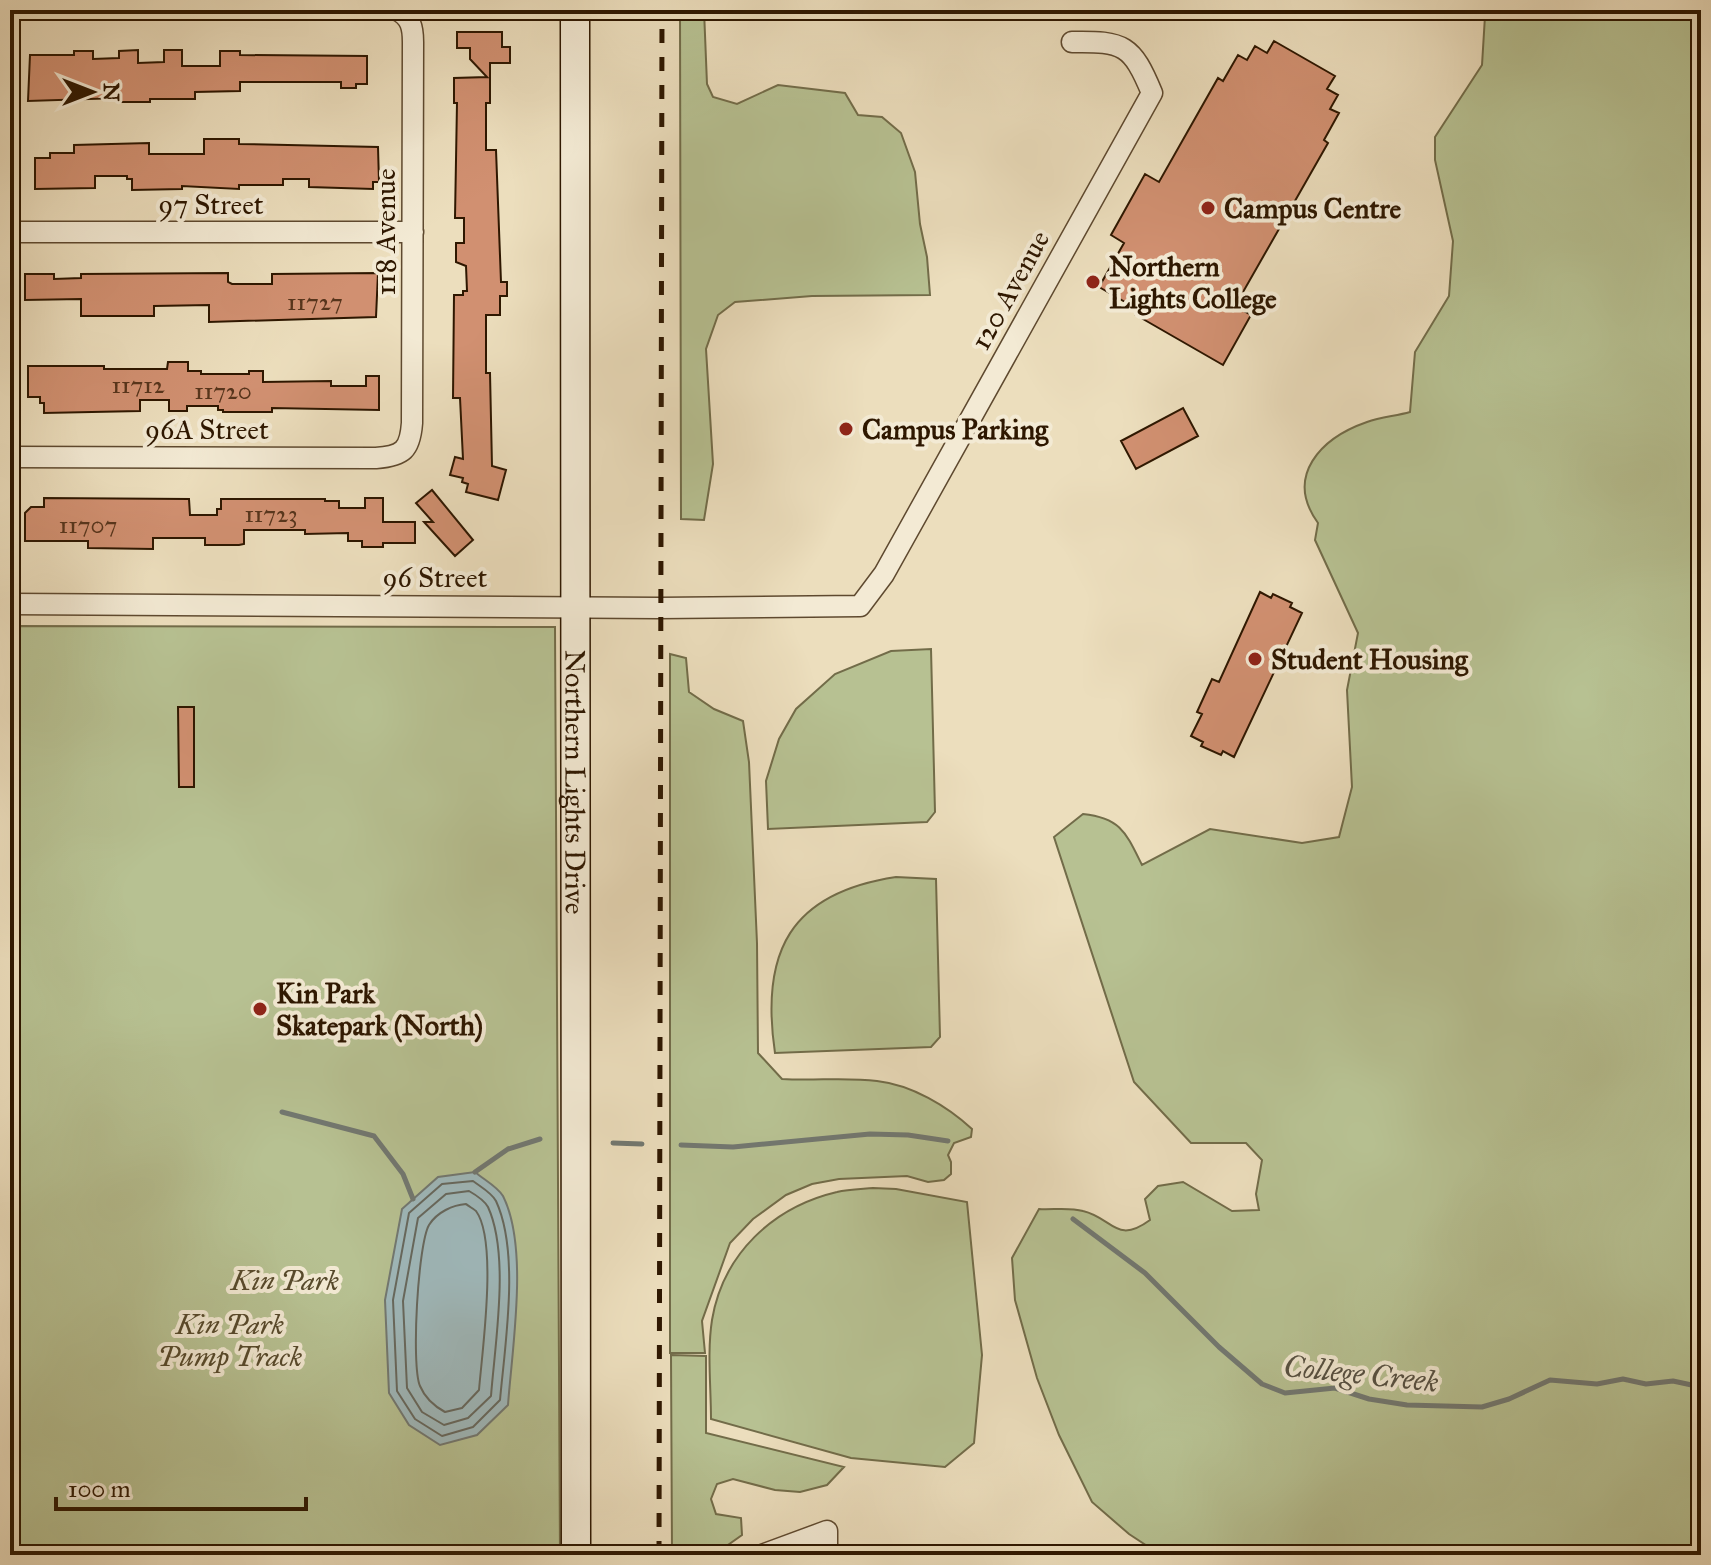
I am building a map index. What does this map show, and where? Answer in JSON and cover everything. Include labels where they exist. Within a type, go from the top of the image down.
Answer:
[{"type":"main road","name":"Northern Lights Drive","points":[[575,10],[576,1555]]},
{"type":"street","name":"118 Avenue","points":[[401,12],[413,26],[412,423],[411,439],[404,451]]},
{"type":"street","name":"120 Avenue","points":[[860,606],[884,574],[1152,93],[1138,60],[1115,44],[1072,42]]},
{"type":"street","name":"97 Street","points":[[10,232],[413,232]]},
{"type":"street","name":"96A Street","points":[[10,457],[376,458],[390,457],[404,451]]},
{"type":"street","name":"96 Street","points":[[10,604],[575,605],[659,608],[860,606]]},
{"type":"street","points":[[762,1555],[827,1531],[827,1555]]},
{"type":"green space","points":[[680,10],[704,10],[707,84],[713,97],[737,104],[778,85],[845,93],[858,115],[882,117],[901,133],[915,172],[930,295],[812,296],[735,302],[718,315],[706,349],[713,464],[704,520],[681,519]]},
{"type":"green space","points":[[1511,10],[1701,10],[1701,1555],[1161,1555],[1129,1534],[1092,1502],[1059,1435],[1037,1378],[1015,1300],[1012,1258],[1039,1209],[1083,1211],[1115,1228],[1129,1230],[1150,1220],[1145,1199],[1158,1186],[1183,1182],[1232,1211],[1259,1210],[1256,1194],[1262,1160],[1246,1143],[1191,1143],[1134,1082],[1054,837],[1083,814],[1106,819],[1121,829],[1142,865],[1210,829],[1302,843],[1339,837],[1352,787],[1347,690],[1358,633],[1315,540],[1318,523],[1308,506],[1306,475],[1312,461],[1335,438],[1367,422],[1410,412],[1415,352],[1449,296],[1453,241],[1435,160],[1435,137],[1482,65],[1485,16]]},
{"type":"green space","name":"Kin Park","points":[[10,626],[555,627],[560,1555],[10,1555]]},
{"type":"green space","points":[[931,649],[935,812],[927,822],[768,829],[766,781],[779,739],[796,709],[835,674],[891,651]]},
{"type":"green space","points":[[670,654],[686,658],[689,692],[714,709],[743,721],[749,762],[757,943],[758,1053],[782,1079],[865,1080],[903,1087],[952,1112],[972,1129],[971,1137],[954,1143],[948,1155],[951,1174],[944,1180],[928,1182],[907,1176],[839,1179],[812,1184],[786,1195],[753,1219],[730,1243],[702,1321],[705,1353],[670,1353]]},
{"type":"green space","points":[[896,877],[936,879],[940,1037],[931,1047],[775,1053],[773,985],[779,957],[790,933],[807,913],[830,897],[860,885]]},
{"type":"green space","points":[[873,1188],[967,1202],[982,1355],[974,1443],[945,1467],[851,1458],[711,1419],[709,1357],[712,1320],[727,1274],[740,1254],[772,1222],[792,1209],[837,1192]]},
{"type":"green space","points":[[671,1355],[706,1356],[706,1433],[844,1467],[827,1485],[800,1492],[775,1490],[733,1479],[717,1484],[711,1499],[716,1514],[741,1518],[742,1535],[725,1547],[672,1554]]},
{"type":"water","points":[[475,1172],[503,1196],[515,1243],[517,1299],[508,1405],[477,1435],[440,1445],[409,1425],[389,1393],[385,1300],[402,1209],[438,1177]]},
{"type":"building","points":[[457,32],[502,32],[502,47],[510,47],[510,63],[490,63],[490,103],[486,103],[486,150],[496,150],[501,282],[507,282],[507,296],[500,296],[500,315],[486,315],[492,466],[506,470],[498,500],[466,492],[468,484],[462,482],[463,478],[450,475],[455,457],[463,459],[460,398],[453,398],[454,295],[463,295],[463,291],[467,291],[466,266],[456,262],[456,243],[464,243],[464,218],[455,218],[457,103],[454,103],[454,78],[487,77],[470,59],[470,48],[457,48]]},
{"type":"building","name":"Campus Centre","points":[[1274,41],[1335,76],[1327,89],[1338,95],[1330,109],[1339,113],[1324,140],[1328,143],[1235,306],[1251,315],[1223,365],[1136,315],[1139,310],[1099,287],[1124,243],[1111,235],[1145,174],[1159,182],[1218,78],[1223,81],[1238,55],[1247,60],[1255,46],[1267,53]]},
{"type":"building","points":[[138,50],[138,63],[164,62],[164,50],[182,50],[182,66],[220,66],[220,51],[240,51],[240,55],[367,56],[367,84],[341,88],[341,82],[240,82],[240,91],[195,92],[195,99],[150,99],[150,102],[120,102],[120,98],[28,101],[30,55],[74,55],[74,51],[93,51],[93,59],[119,58],[119,51]]},
{"type":"building","points":[[204,139],[239,139],[239,144],[378,147],[379,182],[373,182],[373,189],[309,187],[309,179],[283,179],[283,185],[239,185],[239,189],[182,186],[182,189],[132,190],[132,179],[127,179],[127,176],[95,176],[95,188],[35,189],[35,158],[50,158],[50,153],[74,153],[74,145],[149,143],[149,154],[204,154]]},
{"type":"building","points":[[228,273],[228,282],[232,284],[272,284],[272,274],[378,273],[376,317],[209,322],[209,305],[154,306],[154,316],[81,316],[81,299],[25,300],[25,274],[54,274],[54,279],[81,278],[81,274]]},
{"type":"building","points":[[168,362],[188,362],[188,371],[201,371],[201,374],[263,371],[263,382],[331,381],[331,386],[366,386],[366,376],[379,376],[379,410],[272,408],[272,412],[223,412],[218,410],[218,406],[187,406],[187,411],[169,411],[169,400],[140,400],[140,411],[44,413],[44,403],[40,403],[40,397],[28,397],[28,366],[167,369]]},
{"type":"building","points":[[1183,408],[1198,436],[1136,469],[1121,441]]},
{"type":"building","points":[[432,490],[473,540],[455,556],[424,522],[433,522],[416,503]]},
{"type":"building","points":[[44,498],[189,499],[190,515],[217,515],[217,509],[221,509],[221,499],[325,499],[339,501],[339,508],[365,508],[365,498],[383,498],[383,522],[415,522],[415,543],[383,543],[383,547],[362,547],[362,541],[348,541],[348,533],[305,534],[305,530],[244,530],[244,544],[239,545],[205,545],[205,538],[153,538],[153,549],[88,548],[88,541],[25,541],[25,513],[31,507],[44,507]]},
{"type":"building","name":"Student Housing","points":[[1260,592],[1292,603],[1290,607],[1302,613],[1234,757],[1223,751],[1221,755],[1201,746],[1203,742],[1191,736],[1202,714],[1197,712],[1212,679],[1219,682]]},
{"type":"building","points":[[178,707],[194,707],[194,787],[179,787]]},
{"type":"waterway","points":[[282,1112],[374,1136],[403,1174],[413,1199]]},
{"type":"waterway","points":[[681,1145],[733,1147],[870,1134],[908,1135],[948,1141]]},
{"type":"waterway","points":[[475,1172],[508,1149],[540,1139]]},
{"type":"waterway","points":[[613,1143],[642,1144]]},
{"type":"waterway","name":"College Creek","points":[[1073,1219],[1145,1273],[1219,1347],[1262,1384],[1285,1393],[1335,1388],[1369,1399],[1407,1405],[1482,1407],[1509,1399],[1550,1380],[1597,1384],[1623,1379],[1646,1384],[1673,1381],[1701,1387]]},
{"type":"railway","points":[[659,1555],[662,10]]},
{"type":"place","name":"Campus Centre","points":[[1208,208]]},
{"type":"place","name":"Northern Lights College","points":[[1093,282]]},
{"type":"place","name":"Campus Parking","points":[[846,429]]},
{"type":"place","name":"Student Housing","points":[[1255,659]]},
{"type":"place","name":"Kin Park Skatepark (North)","points":[[260,1009]]},
{"type":"park label","name":"Kin Park Pump Track","points":[[230,1340]]}]
